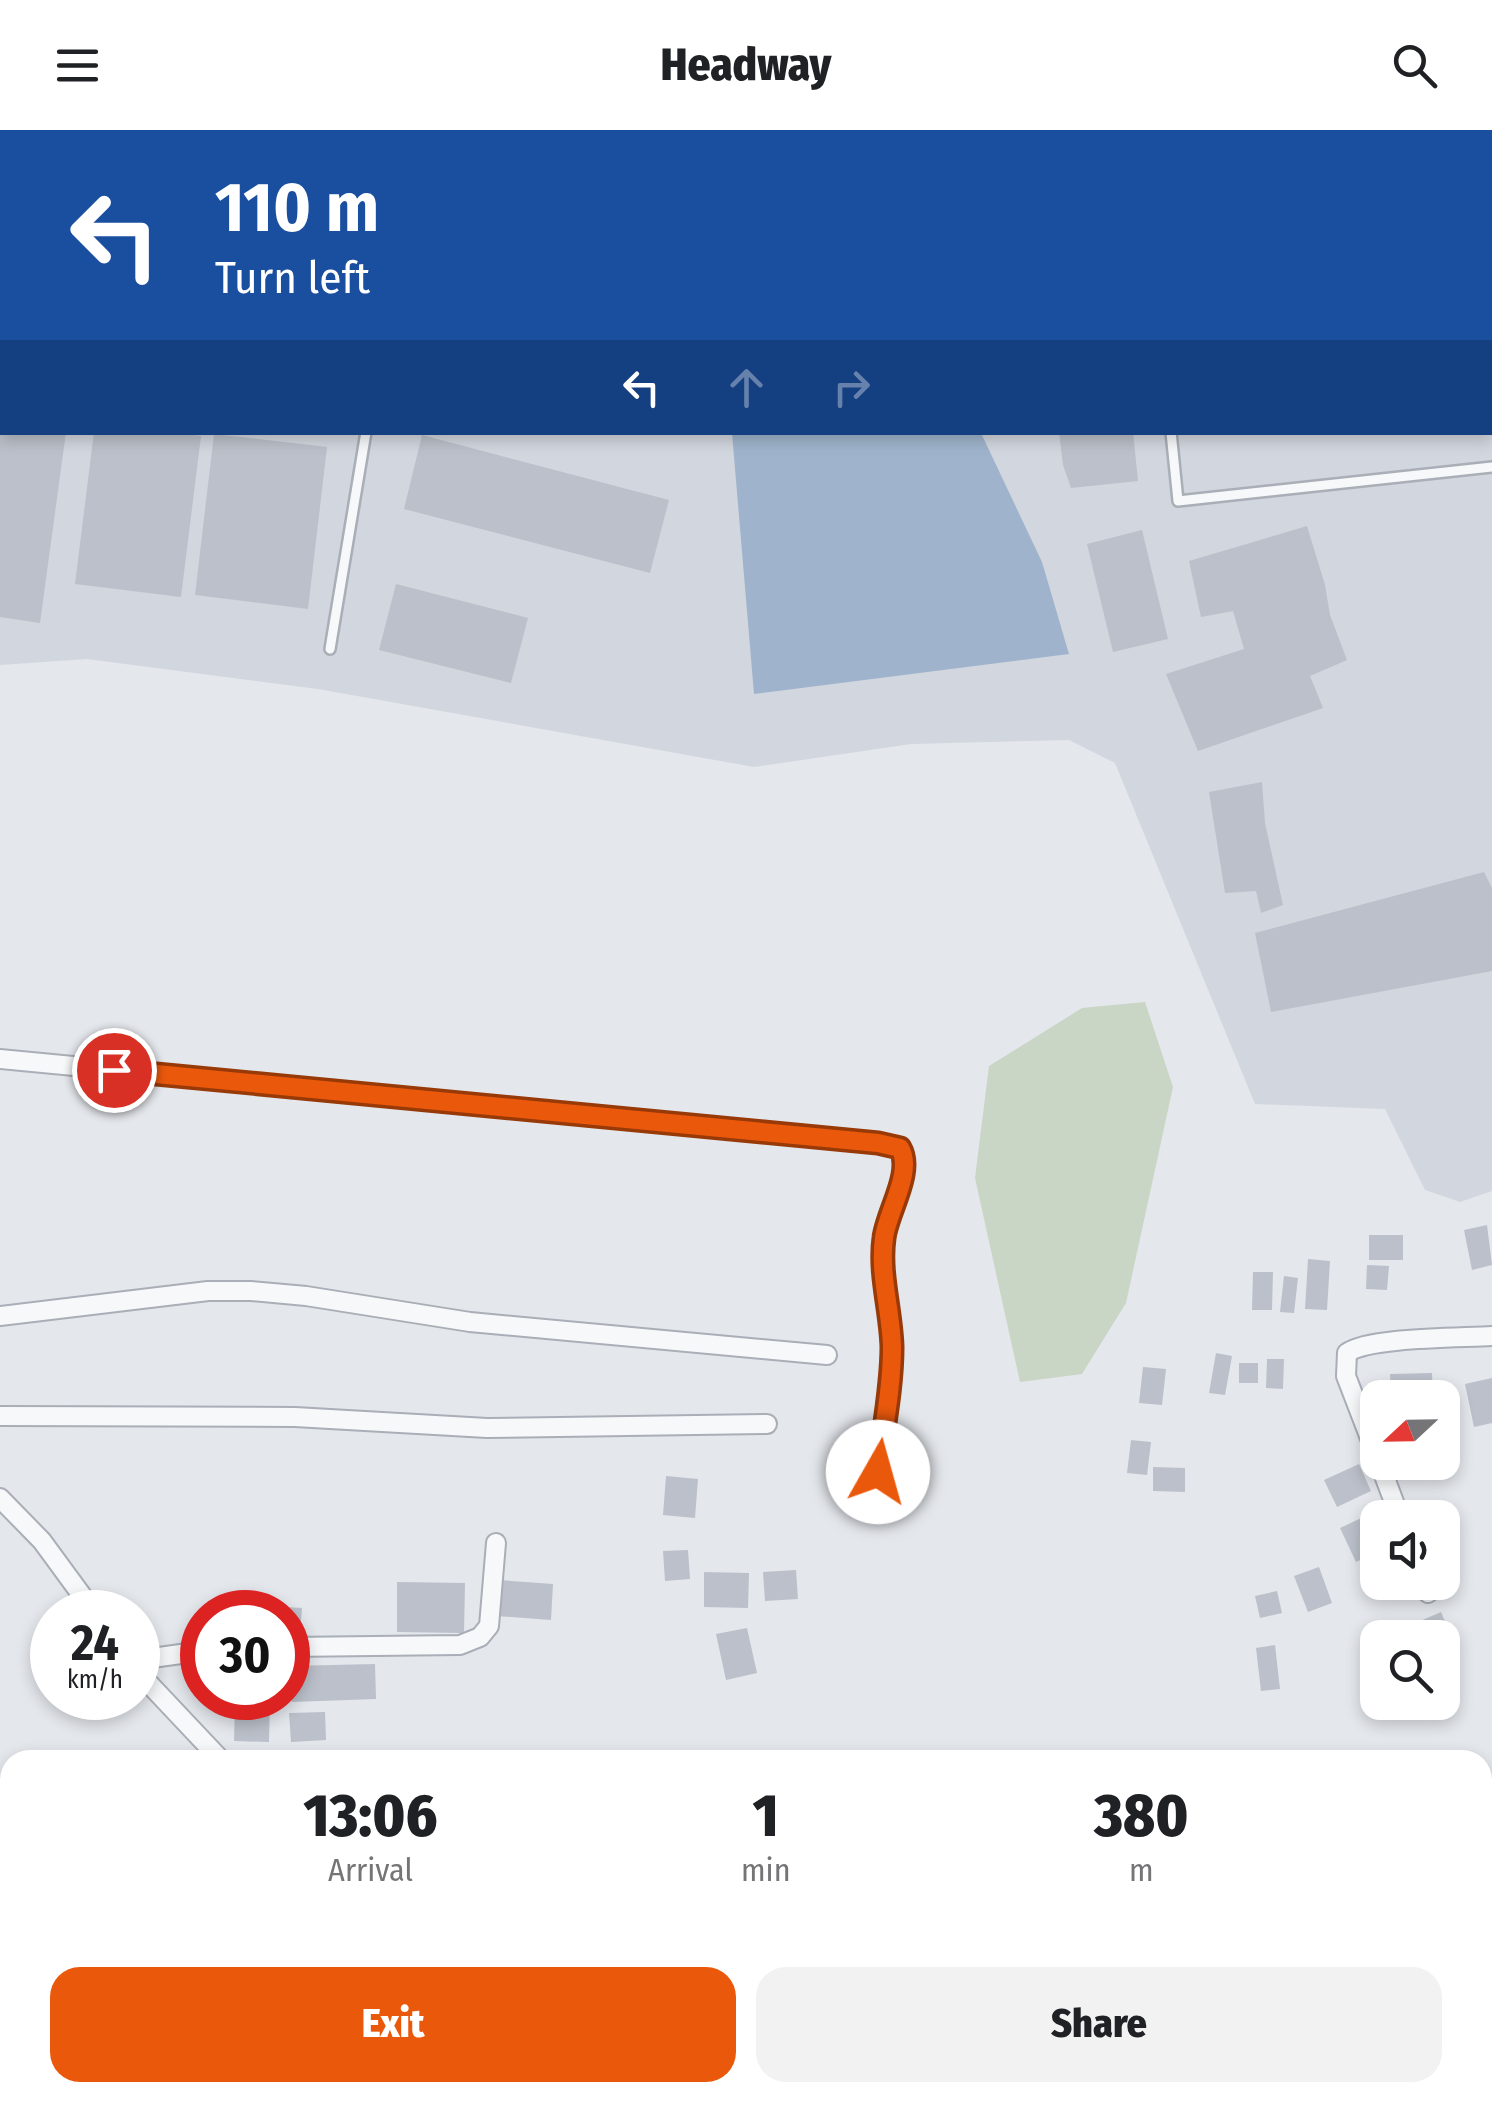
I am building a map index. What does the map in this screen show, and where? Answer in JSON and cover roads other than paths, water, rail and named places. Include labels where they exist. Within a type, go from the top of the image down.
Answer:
[{"type":"street","points":[[0,1058],[900,1148],[904,1155],[902,1174],[884,1232],[881,1259],[892,1353],[878,1472]]},
{"type":"street","points":[[0,1316],[208,1292],[251,1291],[470,1322],[827,1355]]},
{"type":"street","points":[[1360,1413],[1346,1376],[1347,1353],[1354,1347],[1492,1336]]},
{"type":"street","points":[[0,1416],[276,1416],[487,1428],[767,1424]]},
{"type":"street","points":[[0,1498],[42,1541],[78,1590]]},
{"type":"street","points":[[310,1646],[460,1645],[480,1637],[489,1626],[496,1543]]},
{"type":"street","points":[[160,1695],[212,1750]]},
{"type":"lane","points":[[330,649],[366,435]]},
{"type":"lane","points":[[1171,435],[1178,501],[1492,467]]},
{"type":"water","points":[[732,435],[982,435],[1042,562],[1069,654],[754,694]]}]
